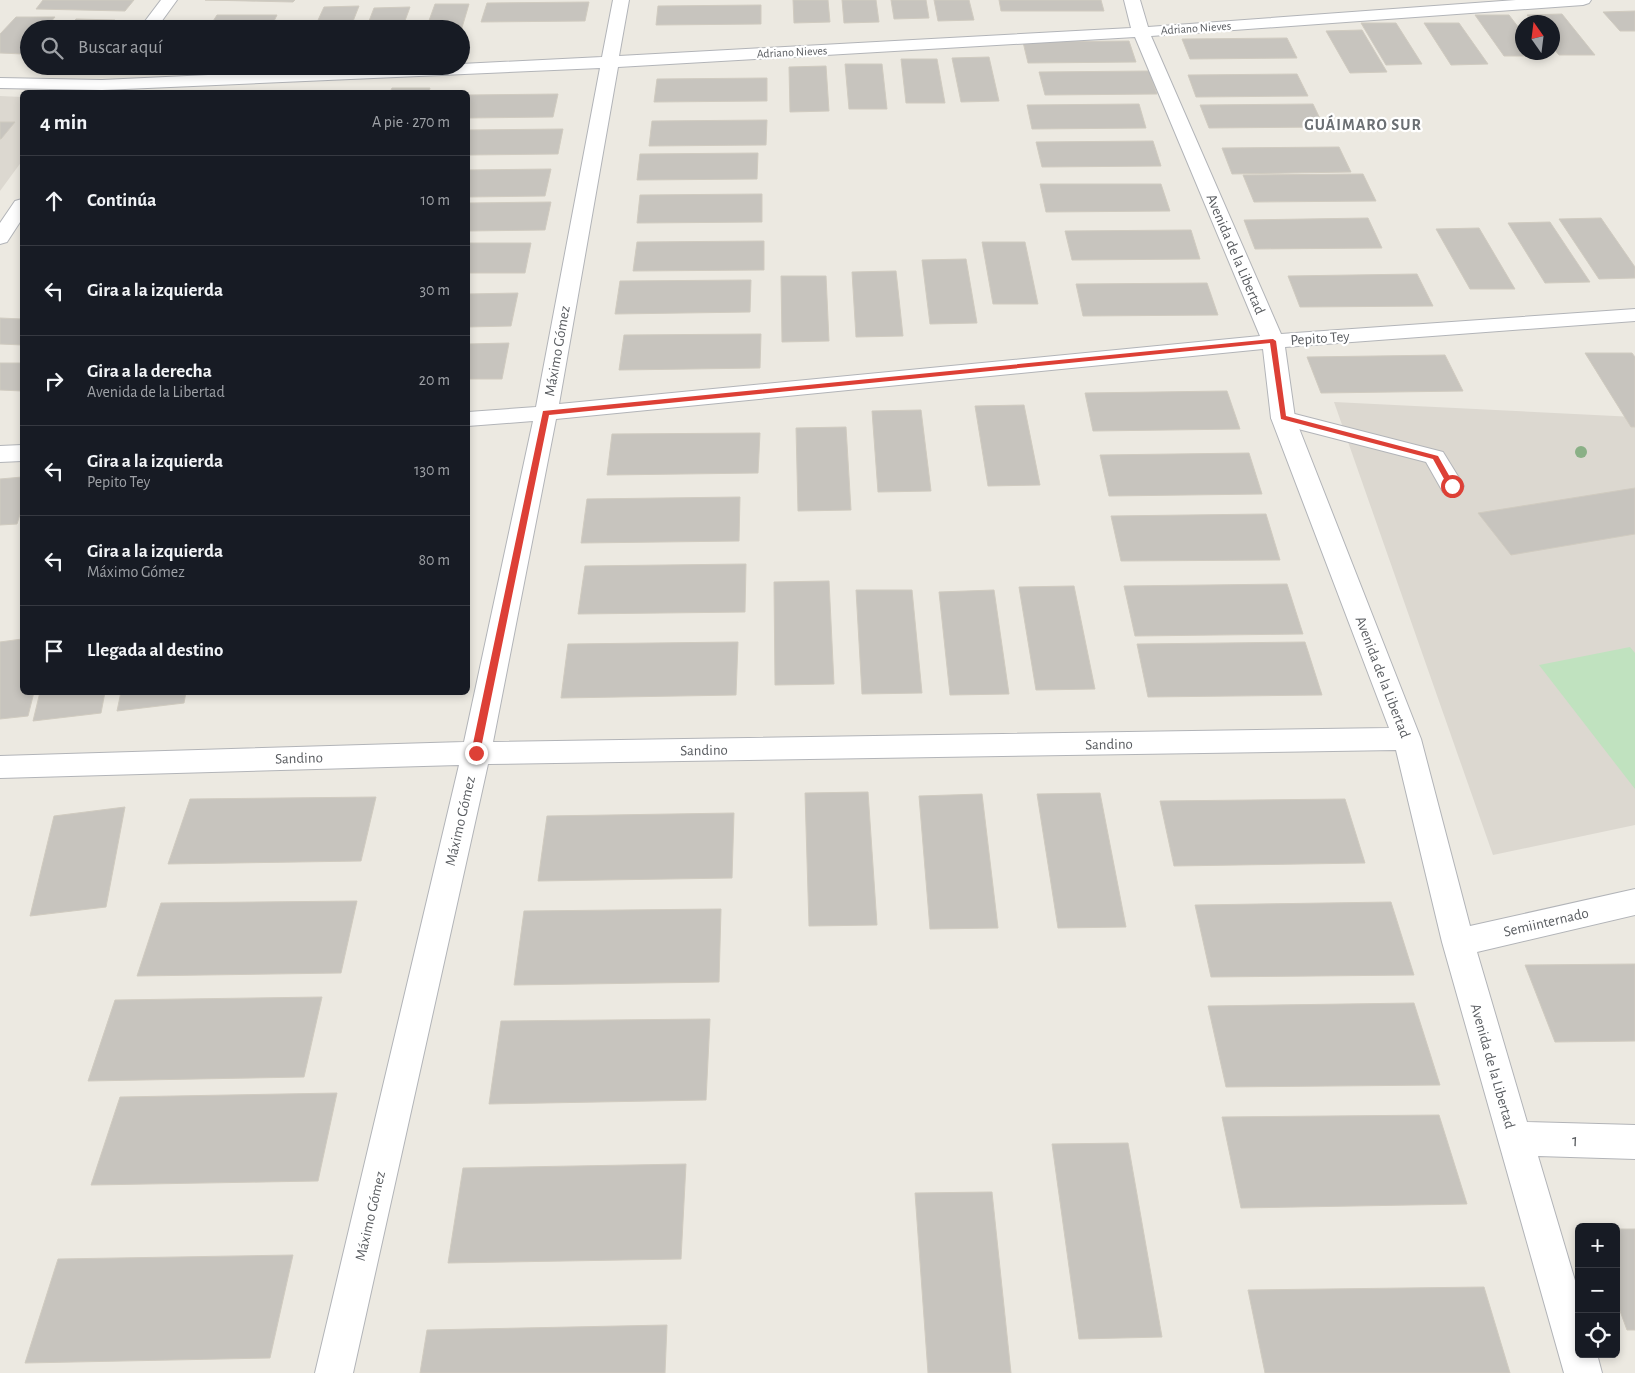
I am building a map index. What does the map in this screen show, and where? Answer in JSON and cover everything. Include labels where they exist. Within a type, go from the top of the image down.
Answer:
[{"type":"street","points":[[153,20],[169,0]]},
{"type":"street","name":"Máximo Gómez","points":[[334,1373],[476,753],[546,413],[621,0]]},
{"type":"street","name":"Avenida de la Libertad","points":[[1132,0],[1141,32],[1273,341],[1283,418],[1408,740],[1458,942],[1583,1373]]},
{"type":"street","name":"Adriano Nieves","points":[[470,69],[1141,32],[1583,0]]},
{"type":"street","points":[[100,89],[110,75]]},
{"type":"street","name":"Adriano Nieves","points":[[0,83],[100,89],[364,75]]},
{"type":"street","points":[[0,238],[20,207]]},
{"type":"street","name":"Pepito Tey","points":[[470,419],[546,413],[1273,341],[1635,315]]},
{"type":"street","points":[[1283,418],[1435,457],[1452,486]]},
{"type":"street","points":[[0,454],[20,453]]},
{"type":"street","name":"Sandino","points":[[0,767],[476,753],[1408,740]]},
{"type":"street","name":"Semiinternado","points":[[1458,942],[1635,902]]},
{"type":"street","name":"1","points":[[1514,1138],[1635,1142]]},
{"type":"shaded area","points":[[0,96],[20,97],[20,164],[0,191]]},
{"type":"shaded area","points":[[1334,402],[1635,417],[1635,825],[1493,855]]},
{"type":"green space","points":[[1630,647],[1635,653],[1635,789],[1539,665]]},
{"type":"building","points":[[43,0],[134,0],[125,11],[36,9]]},
{"type":"building","points":[[205,0],[295,0],[293,2]]},
{"type":"building","points":[[793,0],[828,0],[830,22],[794,23]]},
{"type":"building","points":[[842,0],[876,0],[879,22],[844,23]]},
{"type":"building","points":[[891,0],[926,0],[929,18],[894,19]]},
{"type":"building","points":[[934,0],[969,0],[974,20],[938,21]]},
{"type":"building","points":[[999,0],[1101,0],[1104,11],[1001,11]]},
{"type":"building","points":[[589,2],[585,21],[481,22],[487,3]]},
{"type":"building","points":[[435,4],[469,4],[464,20],[429,20]]},
{"type":"building","points":[[761,5],[761,24],[656,25],[658,6]]},
{"type":"building","points":[[359,6],[354,20],[318,20],[324,7]]},
{"type":"building","points":[[410,7],[405,20],[369,20],[374,8]]},
{"type":"building","points":[[1635,11],[1635,31],[1620,31],[1603,12]]},
{"type":"building","points":[[1562,14],[1595,55],[1560,55],[1560,15],[1527,15]]},
{"type":"building","points":[[217,15],[277,15],[274,20],[214,20]]},
{"type":"building","points":[[1475,15],[1509,15],[1515,23],[1515,56],[1504,56]]},
{"type":"building","points":[[16,17],[55,17],[52,20],[20,20],[20,54],[0,53],[0,34]]},
{"type":"building","points":[[76,19],[115,20],[75,20]]},
{"type":"building","points":[[1361,23],[1396,23],[1422,64],[1386,65]]},
{"type":"building","points":[[1424,23],[1459,23],[1488,64],[1451,65]]},
{"type":"building","points":[[1362,30],[1387,72],[1350,73],[1326,31]]},
{"type":"building","points":[[1287,38],[1297,58],[1190,59],[1182,39]]},
{"type":"building","points":[[1129,41],[1136,62],[1028,63],[1023,42]]},
{"type":"building","points":[[989,57],[999,101],[961,102],[952,58]]},
{"type":"building","points":[[901,59],[937,59],[945,103],[906,103]]},
{"type":"building","points":[[845,64],[882,64],[887,109],[849,109]]},
{"type":"building","points":[[826,66],[829,111],[790,112],[789,67]]},
{"type":"building","points":[[1149,71],[1157,94],[1045,95],[1039,72]]},
{"type":"building","points":[[1297,74],[1308,96],[1196,97],[1188,75]]},
{"type":"building","points":[[767,78],[767,101],[654,102],[657,79]]},
{"type":"building","points":[[392,88],[430,88],[430,90],[391,90]]},
{"type":"building","points":[[558,94],[553,117],[470,118],[470,95]]},
{"type":"building","points":[[1139,104],[1146,128],[1032,129],[1027,105]]},
{"type":"building","points":[[1313,104],[1324,127],[1209,128],[1200,105]]},
{"type":"building","points":[[767,120],[766,145],[649,146],[652,121]]},
{"type":"building","points":[[0,122],[15,122],[1,139],[0,139]]},
{"type":"building","points":[[563,129],[558,154],[470,155],[470,130]]},
{"type":"building","points":[[1153,141],[1161,166],[1042,167],[1036,142]]},
{"type":"building","points":[[1339,147],[1351,172],[1232,174],[1222,148]]},
{"type":"building","points":[[758,153],[757,179],[637,180],[640,154]]},
{"type":"building","points":[[551,169],[545,196],[470,197],[470,170]]},
{"type":"building","points":[[1363,174],[1376,201],[1254,202],[1243,175]]},
{"type":"building","points":[[1040,184],[1161,184],[1170,211],[1046,212]]},
{"type":"building","points":[[762,194],[762,222],[637,223],[640,195]]},
{"type":"building","points":[[551,202],[545,230],[470,231],[470,203]]},
{"type":"building","points":[[1368,218],[1382,248],[1255,249],[1244,220]]},
{"type":"building","points":[[1601,218],[1635,267],[1635,278],[1599,279],[1559,219]]},
{"type":"building","points":[[1550,222],[1590,282],[1545,283],[1508,223]]},
{"type":"building","points":[[1479,228],[1515,289],[1470,289],[1436,229]]},
{"type":"building","points":[[1191,230],[1200,259],[1072,260],[1065,231]]},
{"type":"building","points":[[764,241],[764,270],[633,271],[637,242]]},
{"type":"building","points":[[982,242],[1025,242],[1038,304],[993,304]]},
{"type":"building","points":[[470,243],[531,243],[525,273],[470,273]]},
{"type":"building","points":[[966,259],[977,323],[930,324],[922,260]]},
{"type":"building","points":[[896,271],[903,336],[856,337],[852,272]]},
{"type":"building","points":[[1417,274],[1433,306],[1300,307],[1288,276]]},
{"type":"building","points":[[781,276],[826,276],[829,341],[782,342]]},
{"type":"building","points":[[751,280],[750,312],[615,314],[620,281]]},
{"type":"building","points":[[1207,283],[1218,315],[1083,316],[1076,284]]},
{"type":"building","points":[[518,293],[511,326],[470,327],[470,294]]},
{"type":"building","points":[[0,318],[20,319],[20,345],[0,344]]},
{"type":"building","points":[[761,334],[760,368],[619,370],[624,335]]},
{"type":"building","points":[[509,343],[502,379],[470,379],[470,344]]},
{"type":"building","points":[[1585,353],[1632,353],[1635,357],[1635,427],[1631,427]]},
{"type":"building","points":[[1445,355],[1463,391],[1321,393],[1307,357]]},
{"type":"building","points":[[0,363],[20,363],[20,391],[0,390]]},
{"type":"building","points":[[1227,391],[1240,429],[1093,431],[1085,393]]},
{"type":"building","points":[[1024,405],[1040,485],[988,486],[975,406]]},
{"type":"building","points":[[921,410],[931,491],[878,492],[872,411]]},
{"type":"building","points":[[846,427],[851,510],[798,511],[796,428]]},
{"type":"building","points":[[760,433],[758,473],[607,475],[612,434]]},
{"type":"building","points":[[1249,453],[1262,494],[1109,496],[1100,455]]},
{"type":"building","points":[[20,477],[20,514],[17,524],[0,525],[0,479]]},
{"type":"building","points":[[1635,488],[1635,534],[1511,555],[1478,513]]},
{"type":"building","points":[[740,497],[739,541],[581,543],[587,499]]},
{"type":"building","points":[[1266,514],[1280,560],[1121,561],[1111,516]]},
{"type":"building","points":[[746,564],[745,612],[578,614],[585,566]]},
{"type":"building","points":[[829,581],[834,684],[775,685],[774,582]]},
{"type":"building","points":[[1287,584],[1303,634],[1135,636],[1124,586]]},
{"type":"building","points":[[1074,586],[1095,689],[1036,690],[1019,587]]},
{"type":"building","points":[[856,590],[912,590],[922,693],[862,694]]},
{"type":"building","points":[[994,590],[1009,694],[950,695],[939,592]]},
{"type":"building","points":[[20,639],[20,695],[33,695],[28,716],[0,719],[0,642]]},
{"type":"building","points":[[738,642],[736,695],[561,698],[568,644]]},
{"type":"building","points":[[1305,642],[1322,695],[1148,697],[1137,644]]},
{"type":"building","points":[[39,695],[104,695],[101,713],[33,721]]},
{"type":"building","points":[[120,695],[185,695],[184,703],[117,711]]},
{"type":"building","points":[[868,792],[877,925],[809,926],[805,793]]},
{"type":"building","points":[[1100,793],[1126,927],[1058,928],[1037,794]]},
{"type":"building","points":[[982,794],[998,928],[930,929],[919,796]]},
{"type":"building","points":[[376,797],[361,861],[168,864],[190,799]]},
{"type":"building","points":[[1345,799],[1365,863],[1174,866],[1160,801]]},
{"type":"building","points":[[125,807],[106,907],[30,916],[54,816]]},
{"type":"building","points":[[734,813],[732,878],[538,881],[547,816]]},
{"type":"building","points":[[357,901],[341,973],[137,976],[161,903]]},
{"type":"building","points":[[1391,902],[1414,975],[1211,977],[1195,905]]},
{"type":"building","points":[[721,909],[719,982],[514,985],[524,911]]},
{"type":"building","points":[[1635,964],[1635,1041],[1555,1042],[1525,965]]},
{"type":"building","points":[[322,997],[304,1077],[88,1081],[115,1000]]},
{"type":"building","points":[[1414,1003],[1440,1085],[1226,1087],[1208,1006]]},
{"type":"building","points":[[710,1019],[706,1100],[489,1104],[501,1021]]},
{"type":"building","points":[[337,1093],[318,1181],[91,1185],[120,1097]]},
{"type":"building","points":[[1439,1115],[1467,1204],[1241,1208],[1222,1117]]},
{"type":"building","points":[[1128,1143],[1162,1337],[1079,1339],[1052,1144]]},
{"type":"building","points":[[686,1164],[681,1259],[448,1263],[463,1168]]},
{"type":"building","points":[[992,1192],[1011,1373],[928,1373],[915,1193]]},
{"type":"building","points":[[1620,1229],[1635,1229],[1635,1330],[1627,1330],[1620,1311]]},
{"type":"building","points":[[293,1255],[270,1358],[25,1363],[58,1259]]},
{"type":"building","points":[[1484,1287],[1510,1373],[1265,1373],[1248,1290]]},
{"type":"building","points":[[667,1325],[665,1373],[420,1373],[427,1330]]},
{"type":"district","name":"GUÁIMARO SUR","points":[[1363,124]]},
{"type":"route","points":[[476,753],[546,413],[1273,341],[1283,418],[1435,457],[1452,486]]}]
